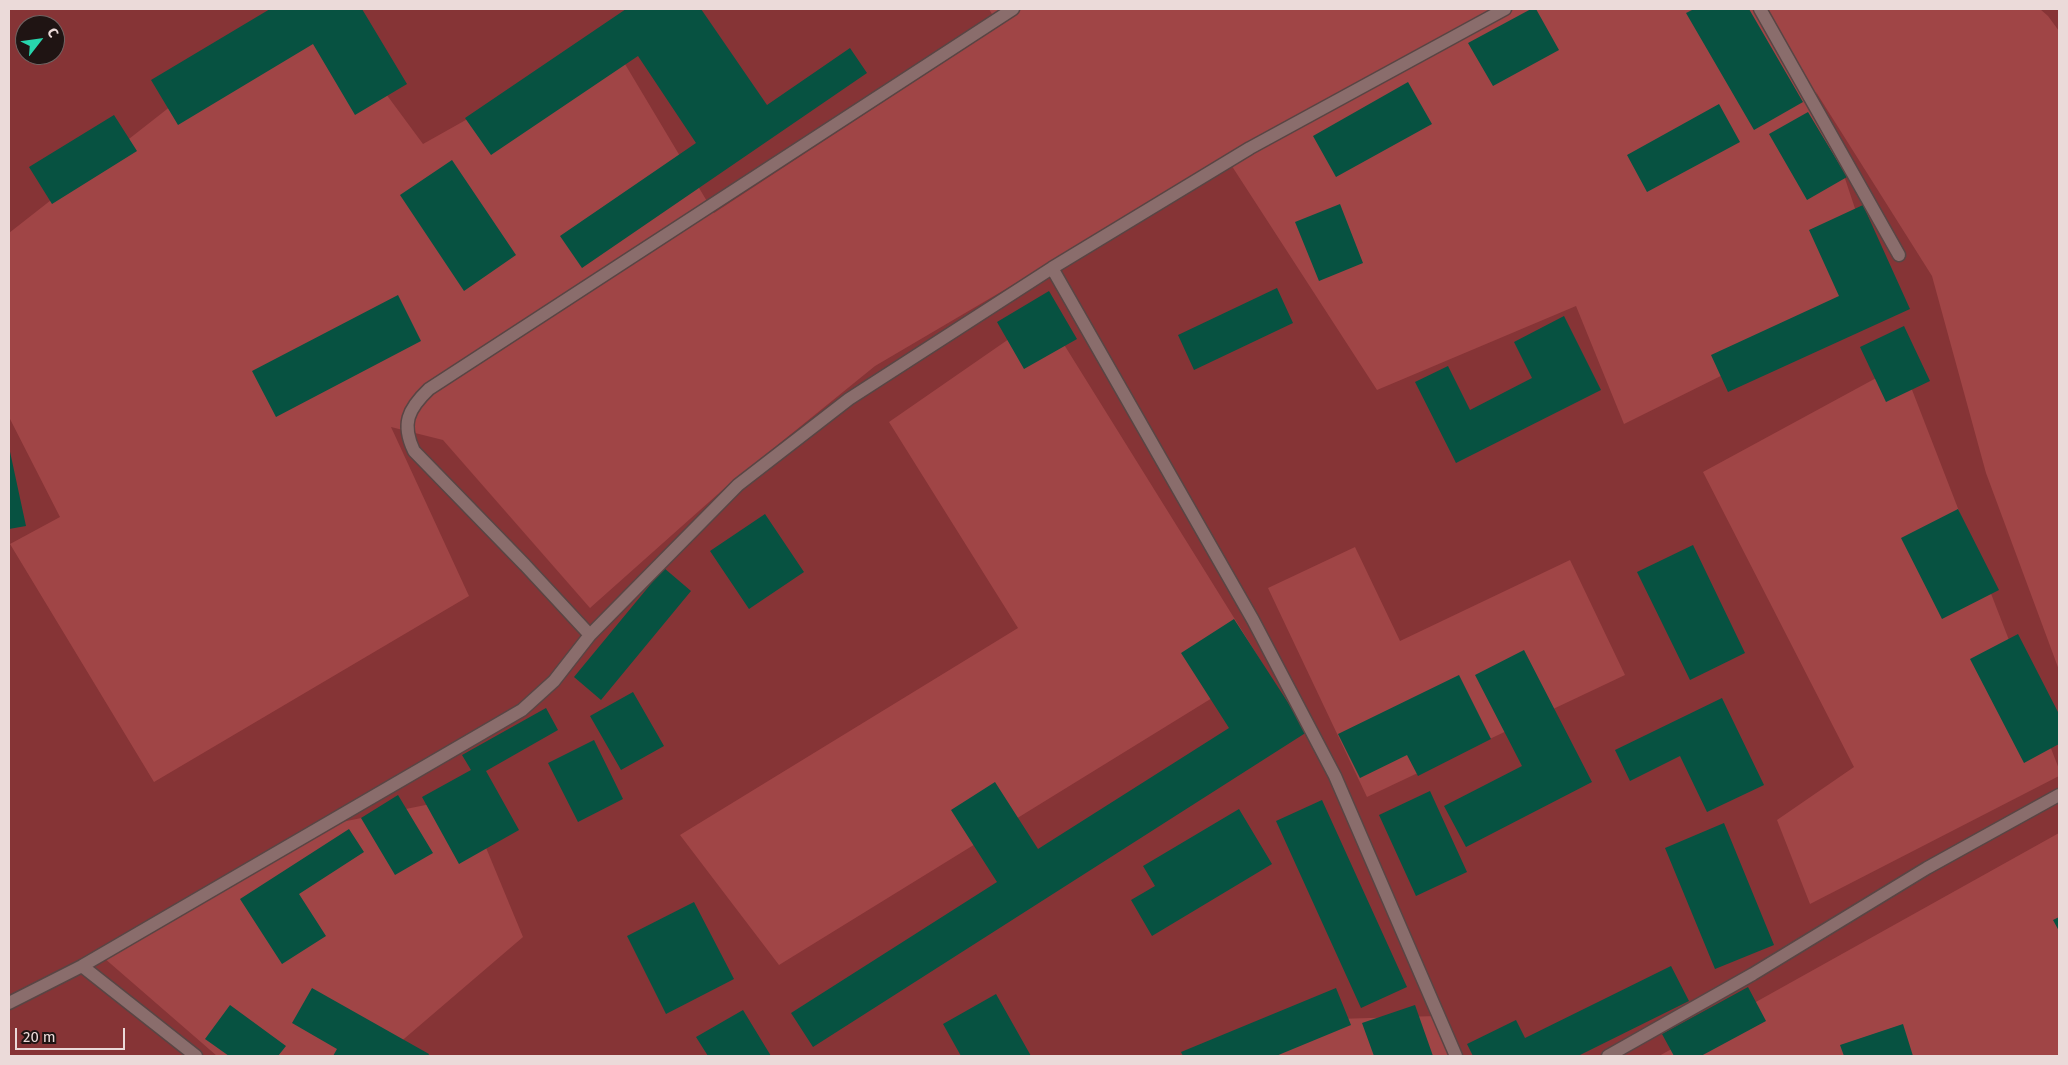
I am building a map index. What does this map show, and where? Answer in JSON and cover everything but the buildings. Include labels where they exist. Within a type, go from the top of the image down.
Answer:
[{"type":"lane","points":[[590,635],[414,451],[408,427],[410,410],[417,400],[437,383],[1014,9]]},
{"type":"lane","points":[[9,1003],[82,966],[522,710],[554,681],[590,635],[738,485],[849,399],[1052,268],[1250,148],[1505,9]]},
{"type":"lane","points":[[1760,9],[1898,255]]},
{"type":"lane","points":[[1052,268],[1254,620],[1335,776],[1456,1056]]},
{"type":"lane","points":[[1608,1056],[1753,974],[1927,868],[2059,795]]},
{"type":"lane","points":[[82,966],[196,1056]]},
{"type":"shaded area","points":[[9,9],[2059,9],[2059,1056],[9,1056]]},
{"type":"shaded area","points":[[989,9],[2040,9],[2059,31],[2059,670],[1986,473],[1932,276],[1816,92],[1884,295],[1624,424],[1576,306],[1377,390],[1226,157],[875,366],[727,486],[590,608],[443,440],[391,427],[469,596],[154,782],[10,544],[60,517],[9,417],[9,233],[245,48],[335,25],[423,144],[610,39],[714,213],[999,26]]},
{"type":"shaded area","points":[[1045,314],[1264,666],[779,965],[680,835],[1018,628],[889,422]]},
{"type":"shaded area","points":[[1902,364],[2059,769],[2059,776],[1810,904],[1777,820],[1854,767],[1703,472]]},
{"type":"shaded area","points":[[1355,547],[1400,641],[1570,560],[1625,675],[1367,797],[1268,588]]},
{"type":"shaded area","points":[[465,797],[523,937],[384,1056],[217,1056],[96,951],[317,827]]},
{"type":"shaded area","points":[[2059,833],[2059,1056],[1659,1056]]},
{"type":"shaded area","points":[[1437,1016],[1452,1056],[1248,1056],[1303,1020]]}]
